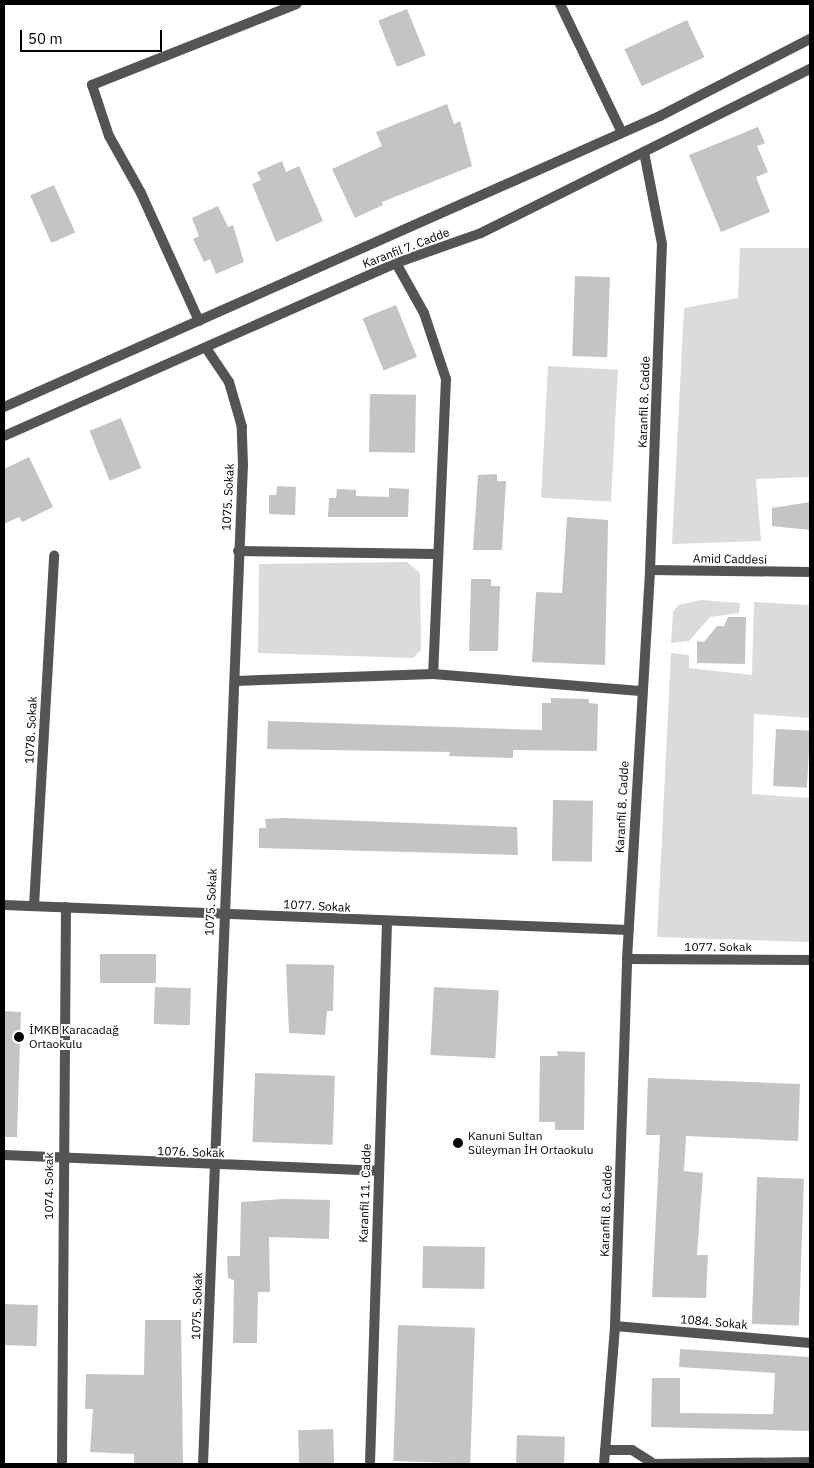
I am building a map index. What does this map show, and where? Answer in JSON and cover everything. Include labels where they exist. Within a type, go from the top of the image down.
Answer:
[{"type":"street","points":[[199,321],[141,194],[108,136],[92,85],[297,4]]},
{"type":"street","points":[[560,4],[622,133]]},
{"type":"street","name":"Karanfil 7. Cadde","points":[[4,407],[622,133],[810,39]]},
{"type":"street","name":"Karanfil 7. Cadde","points":[[4,436],[208,349],[396,263],[481,233],[810,69]]},
{"type":"street","name":"Karanfil 8. Cadde","points":[[604,1464],[615,1326],[626,959],[640,691],[650,570],[662,244],[644,152]]},
{"type":"street","points":[[396,263],[424,313],[446,379],[435,554],[433,674]]},
{"type":"street","name":"1075. Sokak","points":[[203,1464],[216,1166],[223,912],[235,681],[242,427],[229,382],[208,349]]},
{"type":"street","points":[[238,551],[435,554]]},
{"type":"street","name":"1078. Sokak","points":[[34,906],[54,556]]},
{"type":"street","name":"Amid Caddesi","points":[[650,570],[810,572]]},
{"type":"street","points":[[235,681],[433,674],[640,691]]},
{"type":"street","name":"1077. Sokak","points":[[4,905],[223,912],[386,922],[629,930]]},
{"type":"street","name":"1074. Sokak","points":[[62,1464],[61,1160],[66,907]]},
{"type":"street","name":"Karanfil 11. Cadde","points":[[370,1464],[386,922]]},
{"type":"street","name":"1077. Sokak","points":[[626,959],[810,960]]},
{"type":"street","name":"1076. Sokak","points":[[4,1155],[61,1160],[378,1171]]},
{"type":"street","name":"1084. Sokak","points":[[615,1326],[810,1343]]},
{"type":"street","points":[[605,1450],[632,1450],[651,1463],[810,1462]]},
{"type":"shaded area","points":[[740,248],[810,248],[810,477],[756,479],[761,541],[672,544],[684,308],[738,298]]},
{"type":"shaded area","points":[[548,366],[618,370],[611,501],[541,498]]},
{"type":"shaded area","points":[[407,562],[420,573],[421,650],[413,658],[258,653],[259,564]]},
{"type":"shaded area","points":[[701,600],[740,603],[739,613],[710,617],[689,641],[671,643],[673,612],[678,605]]},
{"type":"shaded area","points":[[754,602],[810,605],[810,718],[754,714],[752,794],[810,798],[810,942],[657,937],[671,653],[689,655],[689,668],[752,675]]},
{"type":"building","points":[[407,9],[426,55],[397,67],[378,21]]},
{"type":"building","points":[[687,20],[704,57],[642,86],[624,49]]},
{"type":"building","points":[[447,104],[454,124],[460,121],[472,166],[382,202],[383,205],[355,218],[332,169],[382,146],[376,132]]},
{"type":"building","points":[[758,127],[765,143],[757,146],[768,172],[756,177],[770,212],[721,232],[689,155]]},
{"type":"building","points":[[282,161],[286,172],[299,166],[323,221],[276,242],[252,184],[261,180],[257,172]]},
{"type":"building","points":[[54,185],[75,233],[51,243],[30,196]]},
{"type":"building","points":[[218,206],[228,227],[233,225],[244,262],[216,274],[210,259],[204,262],[193,239],[199,236],[192,218]]},
{"type":"building","points":[[575,276],[610,277],[607,357],[572,356]]},
{"type":"building","points":[[396,305],[417,357],[384,370],[363,318]]},
{"type":"building","points":[[370,394],[416,395],[415,453],[369,452]]},
{"type":"building","points":[[121,418],[141,468],[110,481],[89,431]]},
{"type":"building","points":[[29,457],[53,507],[22,522],[19,517],[4,524],[4,469]]},
{"type":"building","points":[[497,474],[497,481],[506,481],[502,550],[473,550],[478,475]]},
{"type":"building","points":[[277,486],[296,487],[295,515],[269,514],[269,495],[276,495]]},
{"type":"building","points":[[389,488],[409,489],[408,517],[328,517],[329,498],[336,498],[337,489],[356,490],[356,496],[389,497]]},
{"type":"building","points":[[810,502],[810,530],[772,526],[772,508]]},
{"type":"building","points":[[567,517],[608,520],[605,665],[532,662],[536,592],[562,593]]},
{"type":"building","points":[[471,579],[491,579],[491,586],[500,586],[498,651],[469,651]]},
{"type":"building","points":[[728,617],[746,617],[745,664],[697,663],[697,641],[704,642],[717,626],[724,626]]},
{"type":"building","points":[[551,698],[589,699],[589,703],[598,704],[597,751],[513,750],[513,758],[449,756],[450,752],[267,749],[268,721],[542,730],[542,703],[551,703]]},
{"type":"building","points":[[776,729],[810,731],[807,788],[773,786]]},
{"type":"building","points":[[553,800],[593,801],[592,862],[552,861]]},
{"type":"building","points":[[285,818],[517,827],[518,855],[259,848],[259,828],[266,828],[265,819]]},
{"type":"building","points":[[100,954],[156,954],[156,983],[100,983]]},
{"type":"building","points":[[286,964],[334,965],[333,1011],[327,1011],[325,1035],[289,1033]]},
{"type":"building","points":[[155,987],[191,988],[190,1025],[154,1024]]},
{"type":"building","points":[[434,987],[499,990],[495,1058],[430,1055]]},
{"type":"building","points":[[4,1011],[21,1012],[17,1137],[4,1137]]},
{"type":"building","points":[[557,1051],[585,1052],[584,1130],[555,1130],[555,1122],[539,1122],[540,1056],[558,1056]]},
{"type":"building","points":[[255,1073],[335,1076],[333,1145],[253,1142]]},
{"type":"building","points":[[648,1078],[800,1084],[798,1141],[686,1136],[684,1171],[703,1173],[697,1255],[708,1255],[706,1298],[652,1297],[660,1135],[646,1135]]},
{"type":"building","points":[[757,1177],[804,1179],[799,1326],[752,1324]]},
{"type":"building","points":[[284,1199],[330,1200],[329,1239],[269,1237],[270,1292],[258,1292],[257,1343],[233,1343],[234,1280],[228,1278],[227,1256],[240,1256],[241,1202]]},
{"type":"building","points":[[423,1246],[485,1247],[484,1289],[422,1288]]},
{"type":"building","points":[[4,1304],[38,1305],[37,1346],[4,1345]]},
{"type":"building","points":[[145,1320],[181,1320],[183,1464],[134,1464],[134,1454],[90,1452],[93,1409],[85,1409],[86,1374],[144,1375]]},
{"type":"building","points":[[398,1325],[475,1328],[470,1464],[393,1461]]},
{"type":"building","points":[[680,1349],[810,1357],[810,1431],[651,1427],[652,1378],[680,1378],[680,1413],[773,1414],[775,1373],[679,1367]]},
{"type":"building","points":[[333,1429],[334,1464],[299,1464],[298,1430]]},
{"type":"building","points":[[517,1435],[565,1437],[564,1464],[516,1464]]},
{"type":"place","name":"İMKB Karacadağ Ortaokulu","points":[[19,1037]]},
{"type":"place","name":"Kanuni Sultan Süleyman İH Ortaokulu","points":[[458,1143]]}]
